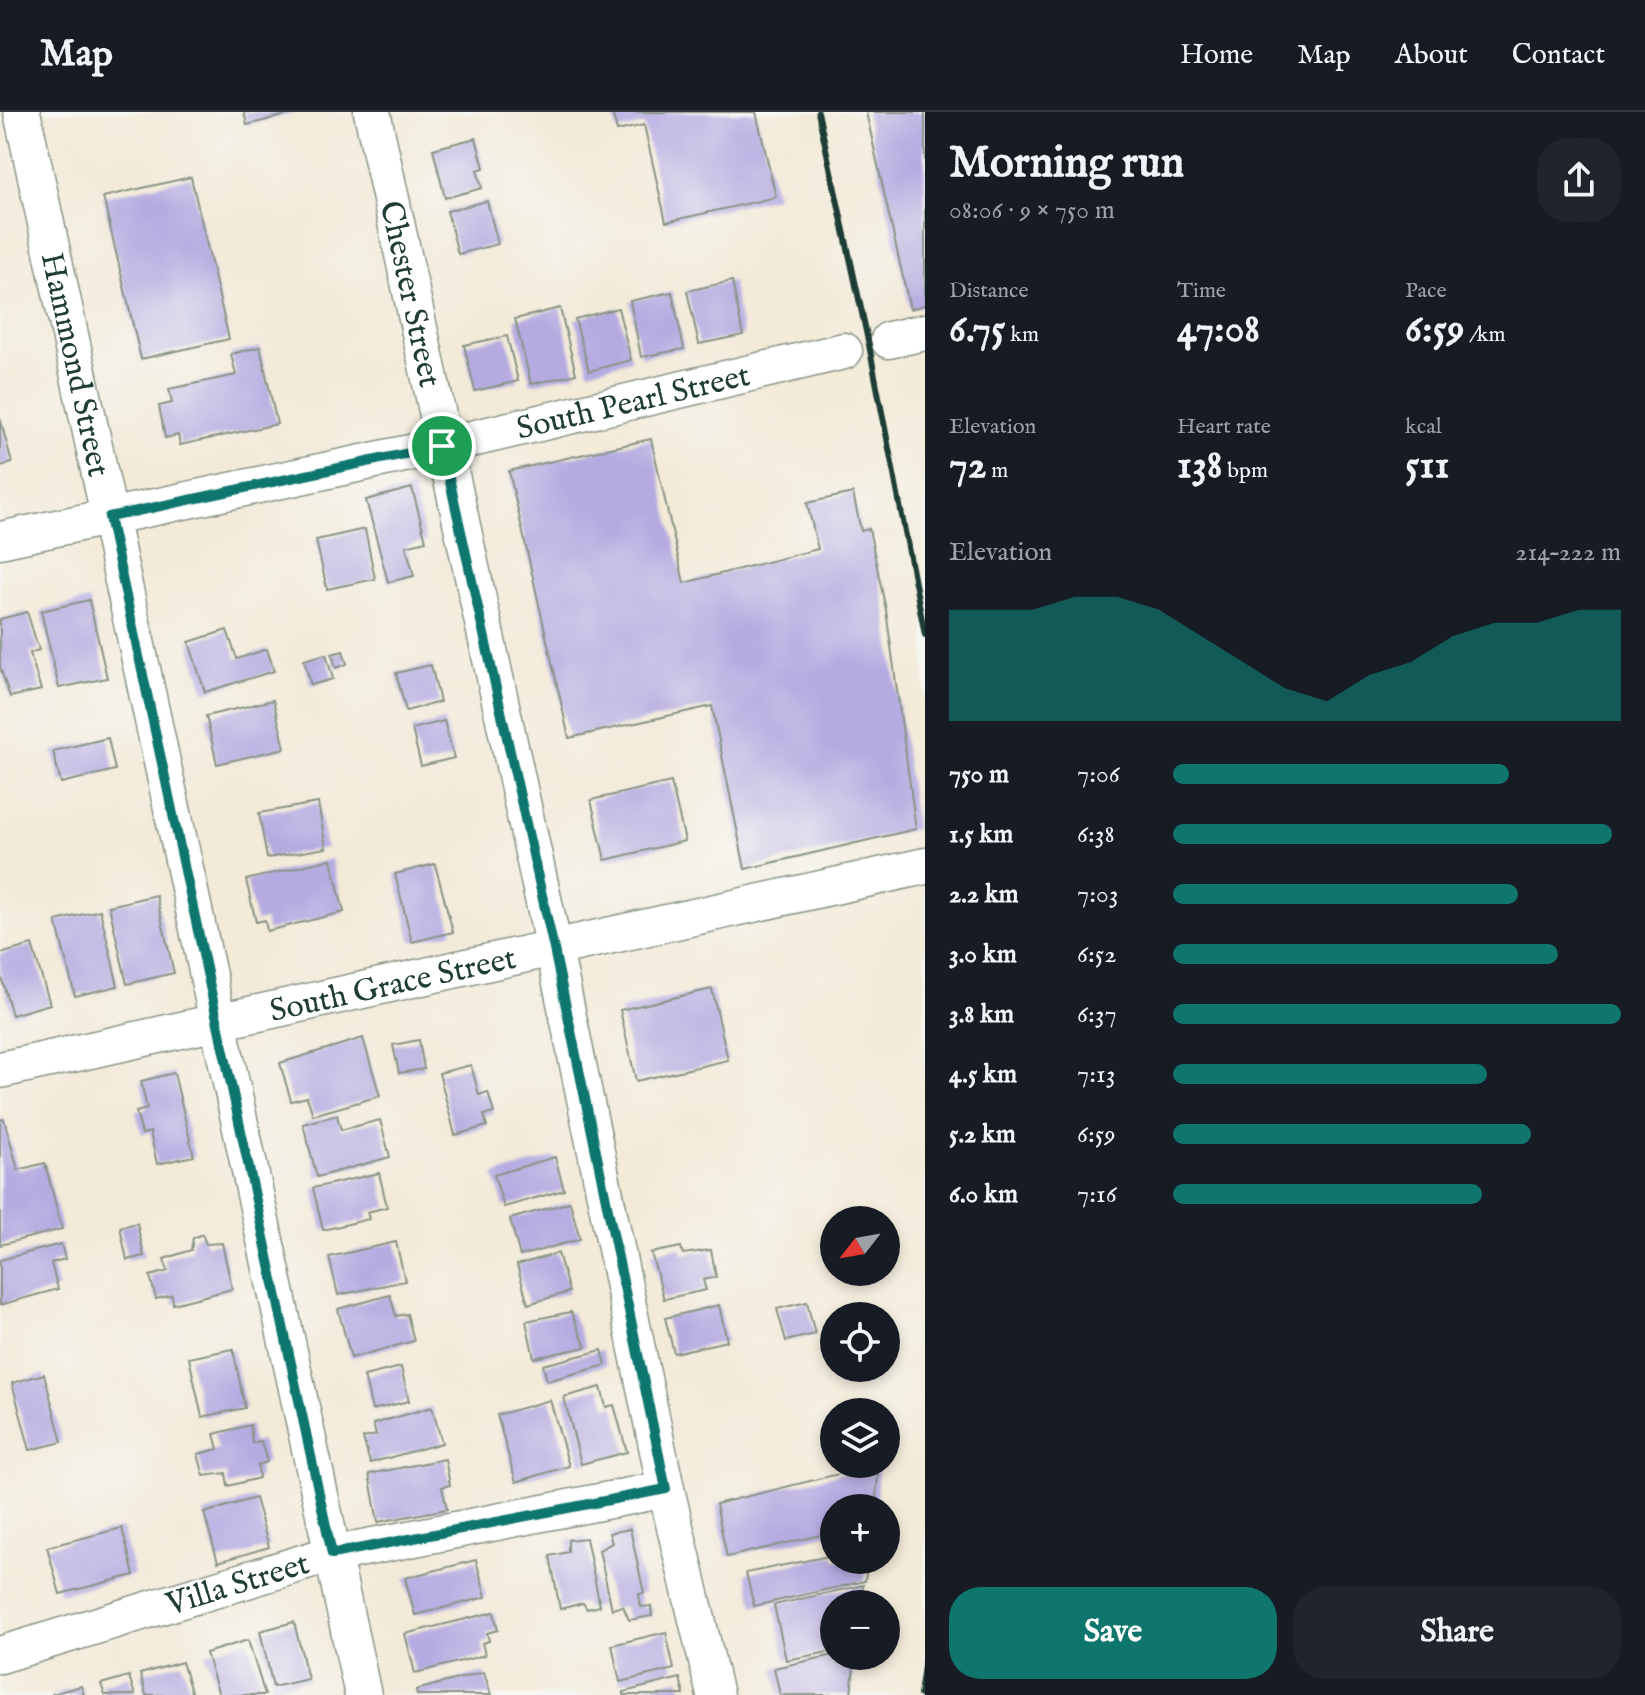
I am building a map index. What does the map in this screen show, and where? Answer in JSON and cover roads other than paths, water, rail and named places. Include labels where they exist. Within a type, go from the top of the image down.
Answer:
[{"type":"street","name":"Hammond Street","points":[[22,112],[363,1695]]},
{"type":"street","name":"Chester Street","points":[[372,112],[442,446],[554,949],[666,1489],[715,1695]]},
{"type":"street","points":[[889,340],[925,332]]},
{"type":"street","name":"South Pearl Street","points":[[0,540],[442,446],[844,351]]},
{"type":"street","name":"South Grace Street","points":[[0,1070],[925,866]]},
{"type":"street","name":"Villa Street","points":[[0,1652],[332,1554],[666,1489]]},
{"type":"railway","points":[[818,112],[869,345],[925,635]]},
{"type":"railway","points":[[920,1695],[925,1658]]}]
